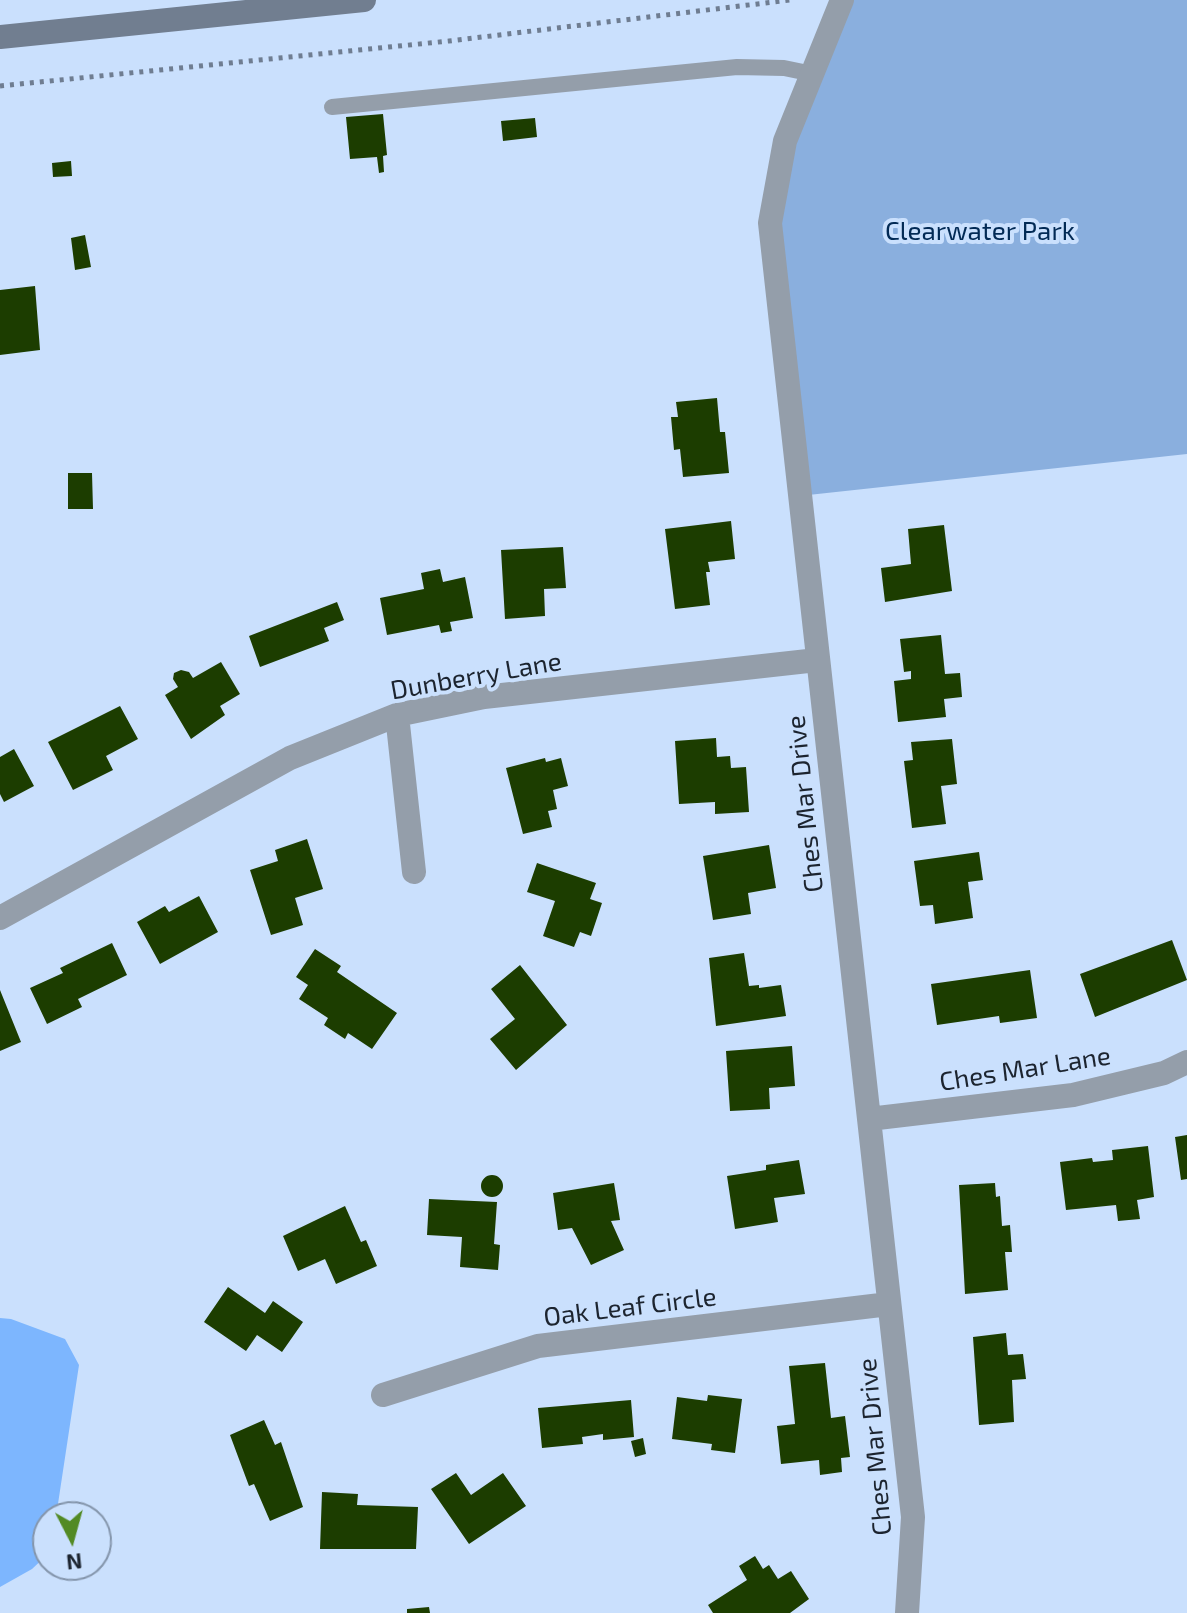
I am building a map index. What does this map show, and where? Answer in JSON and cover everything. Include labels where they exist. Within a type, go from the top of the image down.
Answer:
[{"type":"main road","points":[[0,37],[364,0]]},
{"type":"street","name":"Ches Mar Drive","points":[[842,0],[785,141],[770,223],[913,1517],[907,1613]]},
{"type":"street","name":"Dunberry Lane","points":[[0,918],[290,758],[397,715],[484,697],[817,660]]},
{"type":"street","points":[[397,715],[414,872]]},
{"type":"street","name":"Ches Mar Lane","points":[[869,1119],[1073,1095],[1164,1073],[1187,1062]]},
{"type":"street","name":"Oak Leaf Circle","points":[[383,1395],[538,1346],[889,1304]]},
{"type":"lane","points":[[332,107],[737,67],[784,68],[813,74]]},
{"type":"path","points":[[0,86],[449,41],[790,0]]},
{"type":"green space","name":"Clearwater Park","points":[[841,0],[1187,0],[1187,454],[799,496],[770,223]]},
{"type":"shaded area","points":[[0,1318],[11,1319],[65,1339],[79,1365],[58,1501],[32,1501],[32,1569],[0,1587]]},
{"type":"building","points":[[383,114],[387,155],[383,156],[384,172],[379,173],[377,157],[350,159],[346,117]]},
{"type":"building","points":[[535,118],[537,137],[503,141],[501,121]]},
{"type":"building","points":[[71,161],[72,176],[53,177],[52,163]]},
{"type":"building","points":[[85,235],[91,267],[75,270],[71,238]]},
{"type":"building","points":[[35,286],[40,350],[0,355],[0,290]]},
{"type":"building","points":[[717,398],[720,432],[725,432],[729,473],[683,477],[680,449],[674,450],[671,417],[678,417],[676,402]]},
{"type":"building","points":[[68,473],[92,473],[93,509],[68,509]]},
{"type":"building","points":[[731,521],[735,559],[708,562],[710,572],[706,572],[710,605],[675,609],[665,529]]},
{"type":"building","points":[[944,525],[952,591],[885,602],[881,568],[911,564],[908,529]]},
{"type":"building","points":[[563,547],[566,588],[544,589],[545,616],[505,619],[501,550]]},
{"type":"building","points":[[440,569],[443,582],[465,577],[473,618],[450,622],[452,631],[441,633],[439,625],[387,635],[380,598],[424,589],[421,573]]},
{"type":"building","points":[[337,602],[344,620],[324,628],[329,641],[260,667],[249,636]]},
{"type":"building","points":[[941,635],[945,674],[960,673],[962,697],[944,699],[946,717],[898,722],[894,681],[911,679],[911,671],[904,672],[900,639]]},
{"type":"building","points":[[221,662],[240,694],[220,706],[225,715],[191,739],[165,695],[178,687],[173,679],[174,673],[181,670],[189,672],[193,678]]},
{"type":"building","points":[[120,706],[138,739],[106,756],[113,770],[73,790],[48,742]]},
{"type":"building","points":[[716,738],[717,757],[730,756],[731,768],[746,767],[749,812],[715,814],[715,802],[679,804],[675,741]]},
{"type":"building","points":[[952,739],[957,784],[941,786],[946,824],[912,828],[904,761],[913,760],[911,742]]},
{"type":"building","points":[[14,749],[34,786],[4,802],[0,794],[0,757]]},
{"type":"building","points":[[545,758],[546,762],[561,758],[568,786],[553,790],[557,809],[548,811],[552,827],[523,834],[506,768]]},
{"type":"building","points":[[307,839],[323,889],[295,898],[303,925],[271,935],[250,870],[278,861],[275,850]]},
{"type":"building","points":[[769,845],[776,888],[748,893],[751,914],[713,920],[703,856]]},
{"type":"building","points":[[979,852],[983,880],[968,882],[973,918],[935,924],[933,905],[920,906],[914,861]]},
{"type":"building","points":[[537,863],[596,883],[590,899],[602,903],[591,936],[580,932],[574,947],[543,936],[555,901],[527,892]]},
{"type":"building","points":[[199,896],[218,932],[160,964],[137,922],[165,906],[169,912]]},
{"type":"building","points":[[1172,940],[1187,980],[1095,1017],[1080,974]]},
{"type":"building","points":[[112,943],[127,975],[78,999],[82,1007],[47,1024],[30,988],[63,973],[60,968]]},
{"type":"building","points":[[315,949],[341,966],[337,972],[397,1013],[372,1049],[348,1033],[345,1039],[324,1025],[328,1018],[299,999],[308,985],[296,977]]},
{"type":"building","points":[[744,953],[749,986],[781,985],[786,1016],[716,1026],[709,958]]},
{"type":"building","points":[[520,965],[567,1025],[516,1070],[490,1039],[515,1019],[491,989]]},
{"type":"building","points":[[1030,970],[1037,1018],[1000,1023],[999,1016],[937,1025],[931,984]]},
{"type":"building","points":[[0,990],[21,1042],[0,1051]]},
{"type":"building","points":[[792,1046],[795,1086],[769,1088],[770,1109],[730,1111],[726,1051]]},
{"type":"building","points":[[1187,1135],[1187,1179],[1181,1180],[1175,1137]]},
{"type":"building","points":[[1148,1146],[1154,1197],[1137,1200],[1140,1219],[1118,1221],[1116,1205],[1066,1210],[1060,1162],[1092,1158],[1093,1162],[1113,1160],[1112,1150]]},
{"type":"building","points":[[799,1160],[805,1194],[774,1198],[778,1222],[735,1229],[727,1176],[766,1170],[766,1165]]},
{"type":"building","points":[[492,1175],[500,1178],[503,1186],[500,1194],[492,1197],[484,1194],[481,1186],[484,1178]]},
{"type":"building","points":[[614,1183],[620,1220],[611,1221],[624,1250],[591,1265],[572,1228],[558,1230],[553,1193]]},
{"type":"building","points":[[995,1183],[996,1197],[1000,1196],[1002,1226],[1010,1225],[1012,1252],[1005,1252],[1008,1290],[965,1294],[959,1185]]},
{"type":"building","points":[[429,1199],[497,1202],[494,1244],[500,1245],[498,1270],[460,1267],[462,1237],[427,1235]]},
{"type":"building","points":[[345,1206],[361,1242],[366,1240],[377,1266],[336,1284],[325,1259],[298,1271],[283,1236]]},
{"type":"building","points":[[228,1287],[265,1313],[273,1301],[303,1322],[282,1352],[257,1335],[246,1351],[204,1322]]},
{"type":"building","points":[[1006,1333],[1008,1355],[1023,1354],[1026,1379],[1012,1380],[1014,1422],[979,1425],[973,1337]]},
{"type":"building","points":[[825,1363],[831,1418],[845,1416],[850,1457],[841,1458],[842,1472],[820,1475],[819,1460],[781,1464],[777,1426],[795,1424],[789,1366]]},
{"type":"building","points":[[708,1395],[742,1399],[735,1453],[711,1450],[712,1444],[672,1439],[677,1397],[707,1401]]},
{"type":"building","points":[[631,1400],[634,1437],[603,1440],[603,1434],[582,1437],[583,1444],[542,1448],[538,1408]]},
{"type":"building","points":[[264,1420],[275,1445],[281,1442],[303,1507],[270,1521],[254,1484],[249,1486],[230,1435]]},
{"type":"building","points":[[643,1438],[646,1454],[635,1457],[631,1441]]},
{"type":"building","points":[[456,1473],[471,1495],[503,1473],[526,1506],[469,1544],[431,1489]]},
{"type":"building","points":[[322,1492],[358,1494],[357,1505],[418,1507],[416,1549],[320,1549]]},
{"type":"building","points":[[755,1556],[763,1569],[769,1565],[778,1579],[791,1571],[809,1599],[790,1613],[713,1613],[708,1605],[747,1580],[739,1566]]},
{"type":"building","points":[[429,1607],[430,1613],[407,1613],[407,1609]]}]
